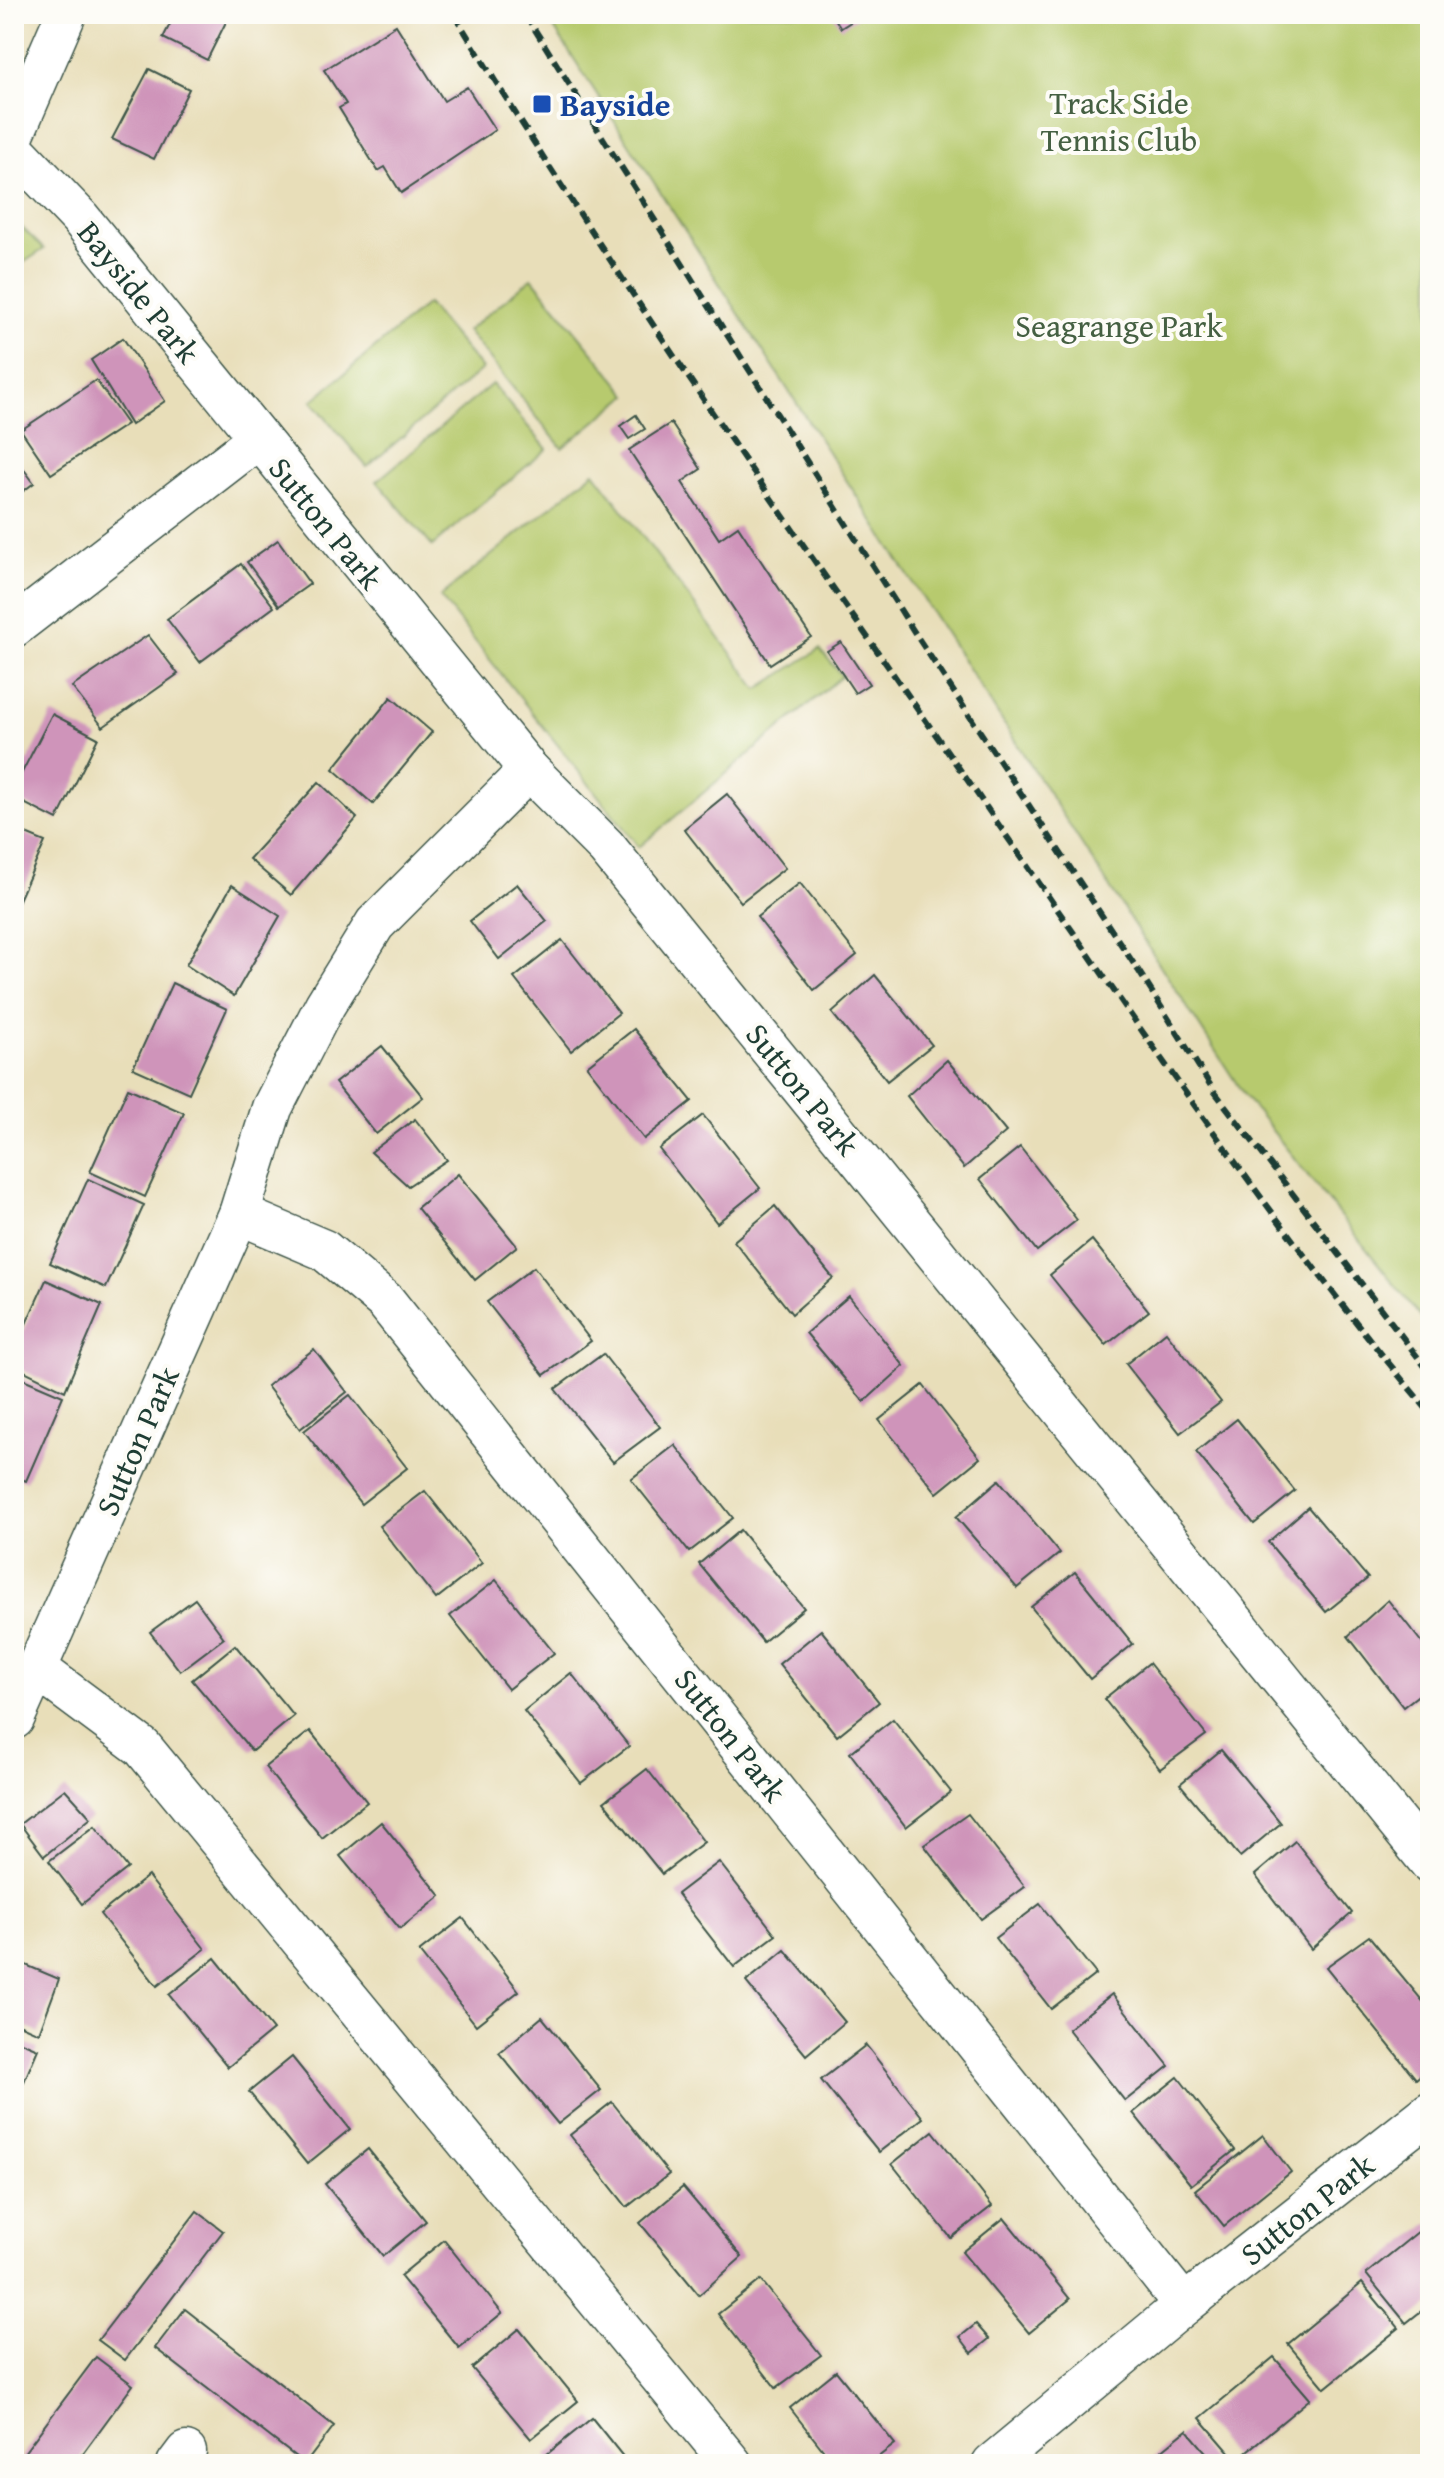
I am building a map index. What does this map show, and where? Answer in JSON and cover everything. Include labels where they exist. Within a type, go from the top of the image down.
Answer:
[{"type":"street","points":[[14,134],[66,14]]},
{"type":"street","name":"Bayside Park","points":[[14,149],[80,218],[258,439]]},
{"type":"street","name":"Sutton Park","points":[[14,627],[258,439],[529,770],[606,847],[1430,1863]]},
{"type":"street","name":"Sutton Park","points":[[14,1719],[239,1214],[272,1108],[325,1005],[375,924],[529,770]]},
{"type":"street","name":"Sutton Park","points":[[239,1214],[324,1250],[386,1302],[1184,2305]]},
{"type":"street","points":[[36,1668],[142,1747],[732,2464]]},
{"type":"street","name":"Sutton Park","points":[[992,2464],[1184,2305],[1430,2112]]},
{"type":"green space","name":"Seagrange Park","points":[[545,14],[1430,14],[1430,1329],[1244,1095]]},
{"type":"green space","points":[[14,220],[44,249],[14,269]]},
{"type":"green space","points":[[532,278],[628,395],[562,448],[467,331]]},
{"type":"green space","points":[[427,304],[482,369],[367,467],[312,401]]},
{"type":"green space","points":[[492,384],[547,449],[432,546],[377,481]]},
{"type":"green space","points":[[594,472],[758,689],[820,649],[842,676],[639,847],[440,597]]},
{"type":"building","points":[[175,14],[230,14],[207,60],[163,38]]},
{"type":"building","points":[[832,14],[863,14],[841,28]]},
{"type":"building","points":[[396,25],[444,101],[467,87],[495,130],[401,193],[385,167],[378,171],[339,108],[346,104],[324,70]]},
{"type":"building","points":[[149,69],[189,89],[154,159],[112,139]]},
{"type":"building","points":[[123,338],[165,401],[131,425],[91,360]]},
{"type":"building","points":[[96,380],[127,424],[51,474],[21,430]]},
{"type":"building","points":[[636,415],[645,429],[629,439],[620,426]]},
{"type":"building","points":[[671,423],[701,469],[682,482],[719,539],[738,526],[811,637],[770,664],[629,450]]},
{"type":"building","points":[[14,456],[34,483],[14,498]]},
{"type":"building","points":[[278,540],[310,584],[279,606],[247,562]]},
{"type":"building","points":[[241,564],[274,607],[200,662],[167,619]]},
{"type":"building","points":[[148,635],[178,674],[103,727],[72,687]]},
{"type":"building","points":[[841,642],[869,684],[855,693],[827,651]]},
{"type":"building","points":[[391,697],[432,732],[373,804],[333,769]]},
{"type":"building","points":[[52,714],[98,738],[57,820],[14,798],[14,788]]},
{"type":"building","points":[[319,782],[357,818],[291,895],[249,859]]},
{"type":"building","points":[[727,794],[785,868],[741,902],[684,829]]},
{"type":"building","points":[[14,829],[45,842],[14,911]]},
{"type":"building","points":[[800,883],[857,955],[814,990],[757,917]]},
{"type":"building","points":[[517,884],[547,921],[499,959],[470,921]]},
{"type":"building","points":[[232,885],[280,916],[234,996],[186,965]]},
{"type":"building","points":[[562,940],[619,1013],[571,1051],[514,978]]},
{"type":"building","points":[[875,975],[932,1045],[887,1081],[832,1013]]},
{"type":"building","points":[[172,983],[227,1009],[189,1093],[133,1068]]},
{"type":"building","points":[[634,1029],[692,1101],[644,1139],[587,1066]]},
{"type":"building","points":[[382,1046],[423,1097],[376,1134],[335,1083]]},
{"type":"building","points":[[947,1060],[1006,1132],[964,1168],[907,1096]]},
{"type":"building","points":[[128,1088],[184,1113],[145,1197],[90,1172]]},
{"type":"building","points":[[703,1115],[760,1188],[717,1223],[659,1149]]},
{"type":"building","points":[[415,1119],[447,1160],[408,1186],[371,1152]]},
{"type":"building","points":[[1020,1147],[1077,1220],[1037,1251],[980,1179]]},
{"type":"building","points":[[458,1174],[517,1246],[475,1280],[417,1208]]},
{"type":"building","points":[[88,1179],[144,1205],[106,1288],[50,1263]]},
{"type":"building","points":[[775,1206],[833,1278],[792,1314],[734,1241]]},
{"type":"building","points":[[1092,1240],[1149,1311],[1106,1345],[1050,1275]]},
{"type":"building","points":[[534,1267],[591,1341],[544,1375],[487,1302]]},
{"type":"building","points":[[46,1280],[102,1305],[65,1391],[14,1366],[14,1350]]},
{"type":"building","points":[[849,1296],[904,1366],[864,1402],[806,1333]]},
{"type":"building","points":[[1166,1332],[1221,1402],[1180,1433],[1126,1364]]},
{"type":"building","points":[[314,1349],[347,1392],[300,1429],[267,1386]]},
{"type":"building","points":[[603,1354],[660,1427],[613,1462],[555,1389]]},
{"type":"building","points":[[14,1375],[63,1396],[26,1481],[14,1476]]},
{"type":"building","points":[[923,1385],[980,1458],[937,1493],[879,1420]]},
{"type":"building","points":[[350,1395],[407,1468],[361,1504],[304,1431]]},
{"type":"building","points":[[1237,1419],[1295,1491],[1254,1524],[1196,1452]]},
{"type":"building","points":[[675,1445],[733,1518],[689,1552],[631,1479]]},
{"type":"building","points":[[999,1480],[1060,1553],[1017,1588],[956,1517]]},
{"type":"building","points":[[425,1491],[482,1563],[436,1599],[379,1526]]},
{"type":"building","points":[[1308,1507],[1368,1578],[1326,1612],[1268,1542]]},
{"type":"building","points":[[740,1530],[804,1608],[763,1642],[699,1564]]},
{"type":"building","points":[[1075,1572],[1133,1644],[1090,1679],[1031,1607]]},
{"type":"building","points":[[496,1580],[554,1653],[508,1689],[450,1616]]},
{"type":"building","points":[[195,1599],[224,1638],[180,1671],[150,1632]]},
{"type":"building","points":[[1388,1600],[1430,1653],[1430,1686],[1403,1707],[1348,1636]]},
{"type":"building","points":[[821,1630],[879,1702],[837,1736],[779,1664]]},
{"type":"building","points":[[235,1645],[294,1716],[252,1751],[192,1680]]},
{"type":"building","points":[[1149,1663],[1206,1735],[1160,1769],[1104,1699]]},
{"type":"building","points":[[571,1673],[629,1746],[581,1783],[524,1711]]},
{"type":"building","points":[[893,1719],[951,1792],[906,1827],[850,1753]]},
{"type":"building","points":[[310,1731],[367,1802],[322,1838],[265,1767]]},
{"type":"building","points":[[1221,1750],[1281,1823],[1240,1857],[1180,1784]]},
{"type":"building","points":[[647,1769],[704,1842],[662,1874],[604,1802]]},
{"type":"building","points":[[65,1789],[91,1818],[44,1856],[20,1824]]},
{"type":"building","points":[[968,1814],[1025,1887],[981,1919],[924,1845]]},
{"type":"building","points":[[381,1822],[441,1896],[400,1929],[340,1856]]},
{"type":"building","points":[[95,1826],[128,1868],[82,1904],[49,1861]]},
{"type":"building","points":[[1295,1841],[1352,1913],[1311,1949],[1255,1875]]},
{"type":"building","points":[[719,1862],[776,1935],[734,1967],[677,1894]]},
{"type":"building","points":[[148,1876],[205,1949],[157,1986],[100,1914]]},
{"type":"building","points":[[1040,1904],[1096,1974],[1051,2009],[995,1938]]},
{"type":"building","points":[[463,1918],[519,1991],[476,2025],[419,1952]]},
{"type":"building","points":[[1369,1936],[1430,2010],[1430,2067],[1416,2079],[1326,1967]]},
{"type":"building","points":[[785,1950],[845,2022],[806,2055],[746,1982]]},
{"type":"building","points":[[215,1958],[273,2030],[228,2067],[169,1995]]},
{"type":"building","points":[[14,1960],[59,1979],[39,2033],[14,2022]]},
{"type":"building","points":[[1112,1994],[1169,2066],[1125,2101],[1068,2029]]},
{"type":"building","points":[[542,2017],[601,2090],[558,2124],[499,2053]]},
{"type":"building","points":[[14,2039],[38,2049],[14,2105]]},
{"type":"building","points":[[866,2045],[923,2118],[879,2152],[821,2080]]},
{"type":"building","points":[[292,2057],[350,2129],[307,2164],[249,2092]]},
{"type":"building","points":[[1178,2077],[1235,2150],[1191,2185],[1133,2113]]},
{"type":"building","points":[[612,2102],[669,2174],[627,2207],[570,2135]]},
{"type":"building","points":[[933,2131],[992,2206],[951,2238],[892,2164]]},
{"type":"building","points":[[1263,2135],[1291,2172],[1224,2226],[1195,2190]]},
{"type":"building","points":[[368,2149],[426,2221],[383,2256],[325,2184]]},
{"type":"building","points":[[683,2187],[742,2257],[699,2295],[640,2223]]},
{"type":"building","points":[[197,2211],[223,2231],[125,2360],[98,2340]]},
{"type":"building","points":[[1004,2218],[1070,2299],[1029,2333],[962,2252]]},
{"type":"building","points":[[1430,2222],[1430,2304],[1406,2323],[1366,2274]]},
{"type":"building","points":[[444,2240],[502,2313],[459,2348],[400,2276]]},
{"type":"building","points":[[761,2280],[821,2355],[776,2388],[718,2314]]},
{"type":"building","points":[[1362,2283],[1399,2328],[1325,2388],[1288,2344]]},
{"type":"building","points":[[185,2309],[334,2426],[305,2464],[155,2348]]},
{"type":"building","points":[[976,2324],[989,2339],[972,2353],[960,2337]]},
{"type":"building","points":[[519,2329],[578,2401],[531,2439],[472,2368]]},
{"type":"building","points":[[96,2357],[133,2385],[75,2464],[31,2464],[21,2457]]},
{"type":"building","points":[[1274,2357],[1310,2399],[1236,2460],[1200,2418]]},
{"type":"building","points":[[836,2371],[895,2444],[869,2464],[834,2464],[790,2408]]},
{"type":"building","points":[[592,2418],[629,2464],[553,2464],[546,2455]]},
{"type":"building","points":[[1187,2430],[1216,2464],[1146,2464],[1150,2460]]},
{"type":"railway","points":[[454,14],[582,217],[715,417],[1149,1041],[1258,1193],[1430,1413]]},
{"type":"railway","points":[[525,14],[918,638],[1138,970],[1214,1091],[1430,1373]]},
{"type":"place","name":"Bayside","points":[[542,104]]},
{"type":"park label","name":"Track Side Tennis Club","points":[[1119,120]]}]
